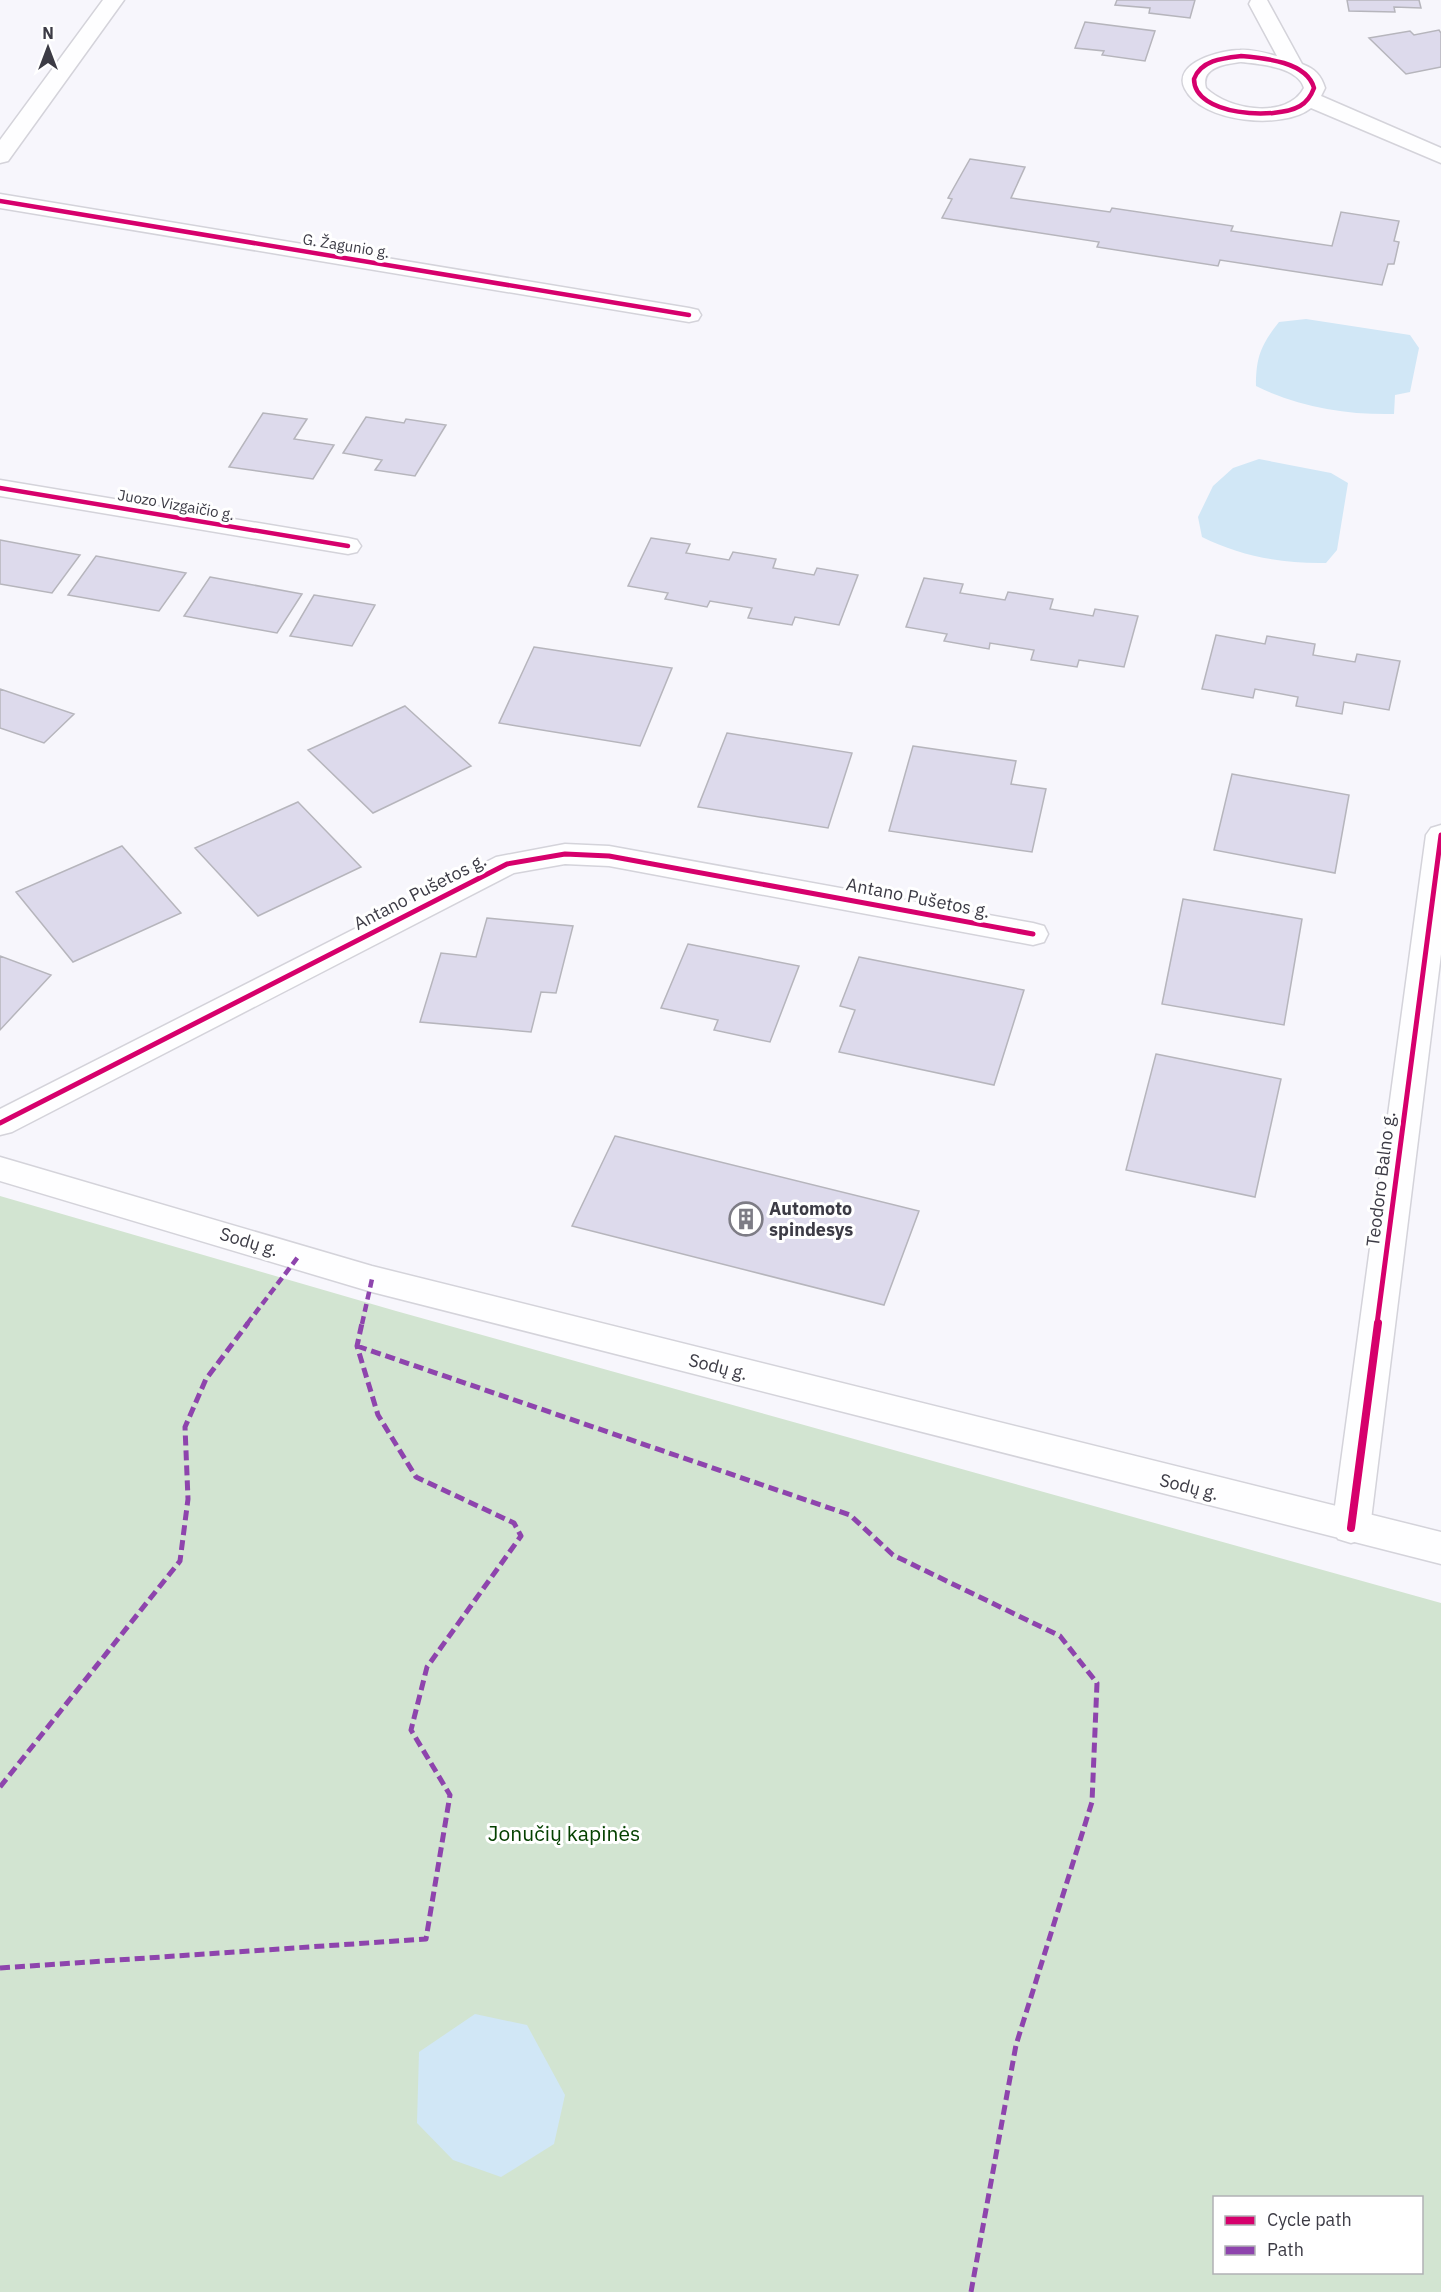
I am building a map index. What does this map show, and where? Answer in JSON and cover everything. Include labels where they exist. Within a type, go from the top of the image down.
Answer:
[{"type":"street","points":[[0,156],[114,0]]},
{"type":"street","points":[[1247,22],[1259,2]]},
{"type":"street","points":[[1259,2],[1293,66]]},
{"type":"street","points":[[1229,49],[1293,66],[1305,73],[1312,82],[1313,91],[1309,99],[1291,109],[1266,114],[1229,110],[1201,96],[1195,87],[1194,78],[1199,70],[1229,49]]},
{"type":"street","points":[[1309,99],[1441,156]]},
{"type":"street","name":"G. Žagunio g.","points":[[0,201],[689,315]]},
{"type":"street","name":"Juozo Vizgaičio g.","points":[[0,488],[348,546]]},
{"type":"street","name":"Teodoro Balno g.","points":[[1351,1528],[1441,835]]},
{"type":"street","name":"Antano Pušetos g.","points":[[0,1123],[507,864],[565,854],[609,856],[1032,934]]},
{"type":"street","name":"Sodų g.","points":[[0,1169],[372,1279],[1351,1528],[1441,1548]]},
{"type":"green space","name":"Jonučių kapinės","points":[[0,1196],[396,1311],[1441,1603],[1441,2292],[0,2292]]},
{"type":"water","points":[[1306,319],[1410,335],[1419,348],[1410,392],[1395,395],[1394,414],[1359,413],[1323,408],[1289,399],[1256,386],[1259,359],[1273,330],[1279,322]]},
{"type":"water","points":[[1259,459],[1331,473],[1348,483],[1337,550],[1326,563],[1262,558],[1216,544],[1202,537],[1198,517],[1213,486],[1233,468]]},
{"type":"water","points":[[475,2014],[527,2025],[565,2095],[554,2144],[501,2177],[453,2160],[417,2123],[419,2052]]},
{"type":"building","points":[[1117,0],[1195,0],[1190,18],[1149,13],[1150,8],[1115,5]]},
{"type":"building","points":[[1347,0],[1419,0],[1421,8],[1394,7],[1395,12],[1349,11]]},
{"type":"building","points":[[1085,22],[1155,31],[1145,61],[1102,55],[1104,51],[1075,48]]},
{"type":"building","points":[[1439,30],[1441,33],[1441,67],[1406,74],[1369,38],[1410,31],[1414,35]]},
{"type":"building","points":[[970,159],[1025,167],[1011,198],[1110,212],[1112,208],[1233,226],[1231,231],[1332,246],[1341,212],[1399,221],[1394,241],[1399,242],[1394,264],[1388,264],[1382,285],[1220,260],[1218,266],[1097,247],[1099,242],[942,218],[952,199],[948,198]]},
{"type":"building","points":[[263,413],[307,419],[294,439],[334,445],[313,479],[229,467]]},
{"type":"building","points":[[366,417],[404,423],[406,419],[446,425],[415,476],[375,470],[382,460],[343,453]]},
{"type":"building","points":[[651,538],[690,544],[686,553],[729,560],[733,552],[776,559],[773,568],[814,575],[817,568],[858,575],[839,625],[795,617],[792,625],[748,618],[752,608],[710,601],[707,607],[665,599],[668,593],[628,586]]},
{"type":"building","points":[[0,540],[80,555],[52,593],[0,584]]},
{"type":"building","points":[[96,556],[186,573],[159,611],[68,595]]},
{"type":"building","points":[[210,577],[302,594],[277,633],[184,616]]},
{"type":"building","points":[[924,578],[963,584],[960,593],[1005,600],[1008,592],[1053,599],[1050,609],[1093,616],[1095,609],[1138,616],[1124,667],[1079,660],[1077,667],[1031,660],[1034,650],[990,643],[989,649],[944,641],[947,634],[906,627]]},
{"type":"building","points":[[314,595],[375,605],[352,646],[290,636]]},
{"type":"building","points":[[1216,635],[1265,644],[1267,636],[1315,644],[1313,655],[1355,662],[1357,654],[1400,661],[1389,710],[1344,702],[1342,714],[1296,706],[1298,697],[1255,689],[1253,698],[1202,689]]},
{"type":"building","points":[[534,647],[672,668],[640,746],[499,723]]},
{"type":"building","points":[[0,689],[74,714],[44,743],[0,728]]},
{"type":"building","points":[[405,706],[471,766],[373,813],[308,750]]},
{"type":"building","points":[[727,733],[852,753],[828,828],[698,807]]},
{"type":"building","points":[[913,746],[1016,761],[1011,784],[1046,789],[1032,852],[889,831]]},
{"type":"building","points":[[1232,774],[1349,795],[1335,873],[1214,850]]},
{"type":"building","points":[[298,802],[361,867],[258,916],[195,848]]},
{"type":"building","points":[[122,846],[181,913],[73,962],[16,892]]},
{"type":"building","points":[[1183,899],[1302,919],[1284,1025],[1162,1004]]},
{"type":"building","points":[[487,918],[573,926],[556,993],[541,992],[531,1032],[420,1022],[441,953],[476,957]]},
{"type":"building","points":[[688,944],[799,966],[770,1042],[714,1030],[718,1020],[661,1008]]},
{"type":"building","points":[[0,956],[51,975],[0,1030]]},
{"type":"building","points":[[859,957],[1024,990],[994,1085],[839,1052],[855,1010],[840,1006]]},
{"type":"building","points":[[1156,1054],[1281,1079],[1255,1197],[1126,1170]]},
{"type":"building","name":"Automoto spindesys","points":[[615,1136],[919,1211],[884,1305],[572,1226]]},
{"type":"marked path","points":[[0,1787],[180,1561],[188,1499],[185,1427],[206,1379],[298,1257]]},
{"type":"marked path","points":[[0,1968],[426,1939],[450,1795],[411,1730],[427,1667],[521,1536],[514,1523],[416,1477],[378,1415],[357,1346],[372,1279]]},
{"type":"marked path","points":[[357,1346],[850,1515],[893,1555],[1060,1636],[1097,1683],[1092,1802],[1016,2045],[971,2292]]},
{"type":"cycle path","points":[[1241,56],[1276,62],[1303,72],[1312,79],[1314,88],[1309,99],[1288,111],[1260,114],[1245,113],[1218,106],[1198,92],[1194,86],[1194,79],[1201,68],[1213,61],[1241,56]]},
{"type":"cycle path","points":[[0,201],[689,315]]},
{"type":"cycle path","points":[[0,488],[348,546]]},
{"type":"cycle path","points":[[1351,1528],[1441,835]]},
{"type":"cycle path","points":[[0,1123],[507,864],[565,854],[609,856],[1033,934]]},
{"type":"place","name":"Automoto spindesys","points":[[746,1219]]}]
